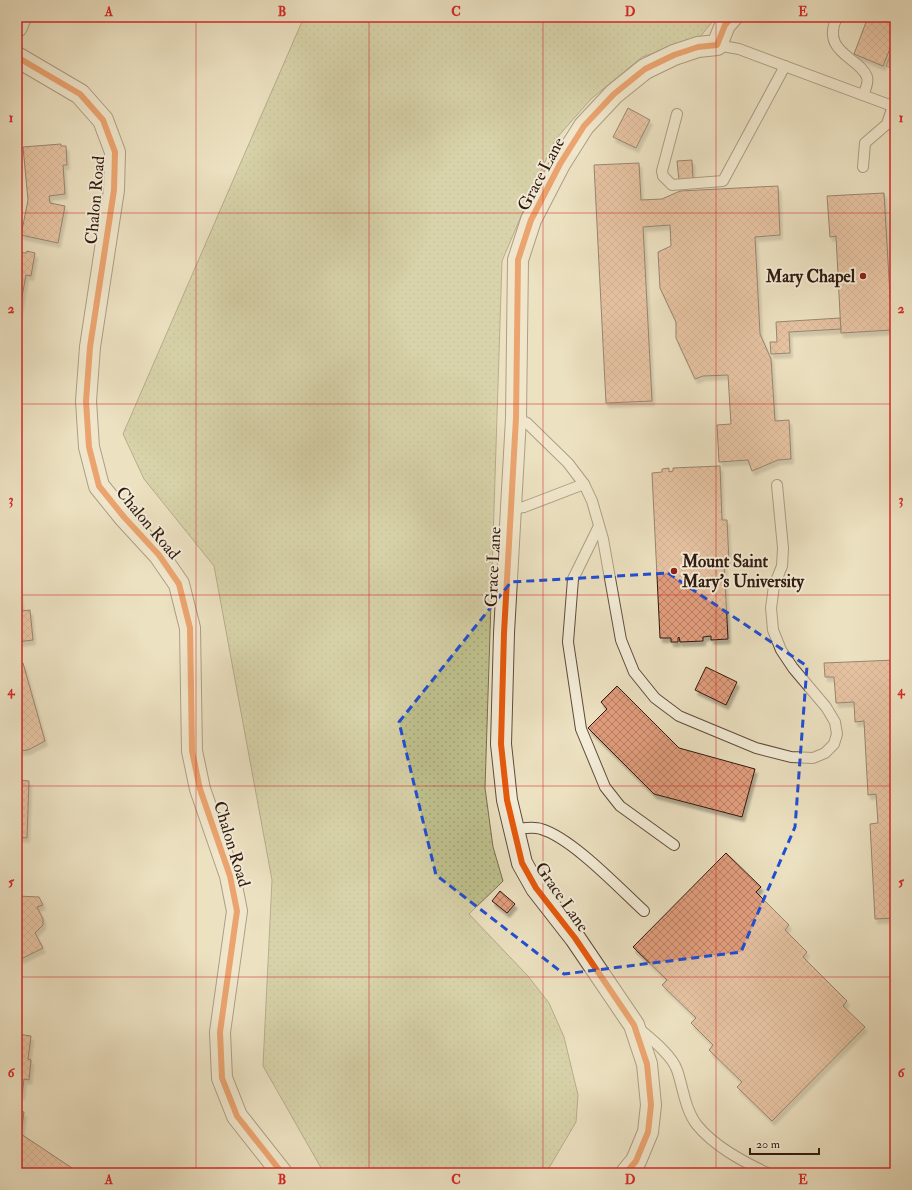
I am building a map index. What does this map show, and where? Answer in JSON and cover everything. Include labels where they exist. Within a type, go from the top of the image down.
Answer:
[{"type":"street","points":[[17,27],[21,17]]},
{"type":"street","points":[[717,45],[725,25],[732,17]]},
{"type":"street","name":"Grace Lane","points":[[626,1173],[636,1161],[648,1132],[651,1105],[647,1064],[634,1024],[575,938],[536,888],[522,863],[506,800],[501,744],[504,633],[516,418],[518,260],[531,220],[560,164],[584,126],[614,94],[645,69],[674,55],[698,47],[717,45]]},
{"type":"street","name":"Chalon Road","points":[[17,58],[80,94],[103,120],[115,152],[114,190],[90,347],[86,401],[88,447],[99,486],[124,517],[159,555],[179,584],[190,628],[192,751],[200,789],[230,876],[237,911],[220,1032],[222,1078],[237,1116],[282,1173]]},
{"type":"lane","points":[[837,17],[834,28],[835,40],[843,55],[865,74],[867,83],[863,96]]},
{"type":"lane","points":[[717,45],[739,49],[863,96],[894,106],[888,124],[865,143],[863,167]]},
{"type":"lane","points":[[677,114],[662,171],[663,176],[672,186],[723,181],[786,66]]},
{"type":"lane","points":[[516,418],[527,423],[563,458],[584,484],[592,501],[599,526],[621,640],[634,672],[655,698],[679,716],[756,748],[791,757],[813,758],[825,753],[834,744],[837,734],[835,722],[826,707],[792,668],[781,650],[773,630],[771,608],[773,593],[774,586],[782,566],[784,548],[777,485]]},
{"type":"lane","points":[[511,509],[524,507],[584,484]]},
{"type":"lane","points":[[599,526],[573,579],[568,642],[581,729],[605,787],[620,806],[674,845]]},
{"type":"lane","points":[[513,829],[540,828],[562,839],[597,866],[644,911]]},
{"type":"lane","points":[[634,1024],[658,1045],[677,1068],[686,1102],[696,1124],[720,1146],[767,1173]]},
{"type":"highlighted area","points":[[668,573],[807,666],[795,827],[741,952],[564,974],[436,875],[399,722],[511,582]]},
{"type":"green space","points":[[304,17],[716,17],[700,37],[642,57],[591,99],[555,140],[502,261],[485,788],[493,847],[503,881],[469,914],[527,975],[549,1003],[564,1037],[578,1095],[576,1122],[546,1173],[324,1173],[263,1066],[272,880],[214,566],[144,479],[123,434]]},
{"type":"green space","points":[[895,43],[895,70],[886,66]]},
{"type":"building","points":[[868,17],[895,17],[895,36],[883,66],[854,54]]},
{"type":"building","points":[[628,108],[650,120],[636,148],[613,137]]},
{"type":"building","points":[[61,144],[61,146],[66,146],[67,165],[63,165],[65,194],[49,196],[50,203],[65,206],[58,243],[21,235],[28,200],[23,147]]},
{"type":"building","points":[[692,160],[693,180],[679,181],[677,161]]},
{"type":"building","points":[[639,163],[641,200],[662,199],[680,191],[778,186],[780,235],[755,237],[760,334],[771,359],[775,421],[789,420],[791,459],[778,460],[752,471],[748,460],[719,462],[717,425],[731,424],[728,375],[703,376],[695,379],[676,338],[676,322],[660,288],[658,252],[671,246],[670,225],[643,227],[652,401],[606,403],[594,165]]},
{"type":"building","name":"Mary Chapel","points":[[884,193],[892,330],[841,333],[836,236],[830,237],[827,196]]},
{"type":"building","points":[[27,251],[35,253],[31,276],[26,275],[17,323],[17,252],[26,253]]},
{"type":"building","points":[[895,315],[895,326],[892,326],[891,316]]},
{"type":"building","points":[[840,318],[841,329],[789,332],[790,353],[771,354],[770,342],[777,342],[776,322]]},
{"type":"building","points":[[720,466],[722,520],[727,520],[729,562],[724,562],[728,639],[711,640],[711,636],[703,637],[703,641],[680,642],[679,637],[678,642],[671,642],[671,638],[660,638],[652,473],[662,472],[662,469],[669,468],[669,472],[673,471],[673,468]]},
{"type":"building","points":[[17,575],[22,611],[30,610],[33,640],[17,642]]},
{"type":"building","points":[[895,660],[895,918],[875,919],[870,824],[878,823],[876,794],[868,795],[864,721],[855,722],[854,702],[836,703],[834,677],[825,677],[824,663]]},
{"type":"building","points":[[17,663],[23,663],[45,741],[28,750],[17,751]]},
{"type":"building","points":[[706,667],[737,682],[726,705],[695,690]]},
{"type":"building","points":[[617,686],[679,748],[755,769],[742,817],[654,794],[588,728],[607,709],[601,702]]},
{"type":"building","points":[[17,780],[29,781],[27,838],[17,837]]},
{"type":"building","points":[[726,853],[761,887],[756,892],[789,925],[785,930],[807,952],[803,957],[847,1001],[843,1006],[865,1027],[772,1121],[737,1087],[742,1082],[709,1050],[713,1045],[691,1023],[696,1018],[662,985],[667,980],[633,947]]},
{"type":"building","points":[[500,891],[515,904],[507,913],[492,901]]},
{"type":"building","points":[[17,896],[39,897],[43,905],[37,907],[43,919],[43,925],[35,933],[43,948],[21,959],[17,955]]},
{"type":"building","points":[[17,1034],[31,1036],[28,1059],[31,1060],[29,1080],[24,1079],[22,1095],[17,1094]]},
{"type":"building","points":[[17,1111],[24,1112],[21,1134],[72,1168],[68,1173],[17,1173]]},
{"type":"building","points":[[711,1169],[741,1172],[741,1173],[711,1173]]},
{"type":"cycle path","points":[[626,1173],[636,1161],[648,1132],[651,1105],[647,1064],[634,1025],[575,938],[536,888],[522,863],[507,800],[501,744],[504,633],[516,418],[518,260],[531,220],[560,164],[584,126],[614,94],[645,69],[674,55],[698,47],[717,45],[725,25],[732,17]]},
{"type":"cycle path","points":[[17,57],[80,94],[103,120],[115,152],[114,190],[90,347],[86,401],[89,447],[99,486],[124,517],[159,555],[179,584],[190,628],[192,751],[200,789],[230,876],[237,911],[220,1032],[222,1078],[237,1116],[282,1173]]},
{"type":"place","name":"Mary Chapel","points":[[863,276]]},
{"type":"place","name":"Mount Saint Mary's University","points":[[674,571]]}]
